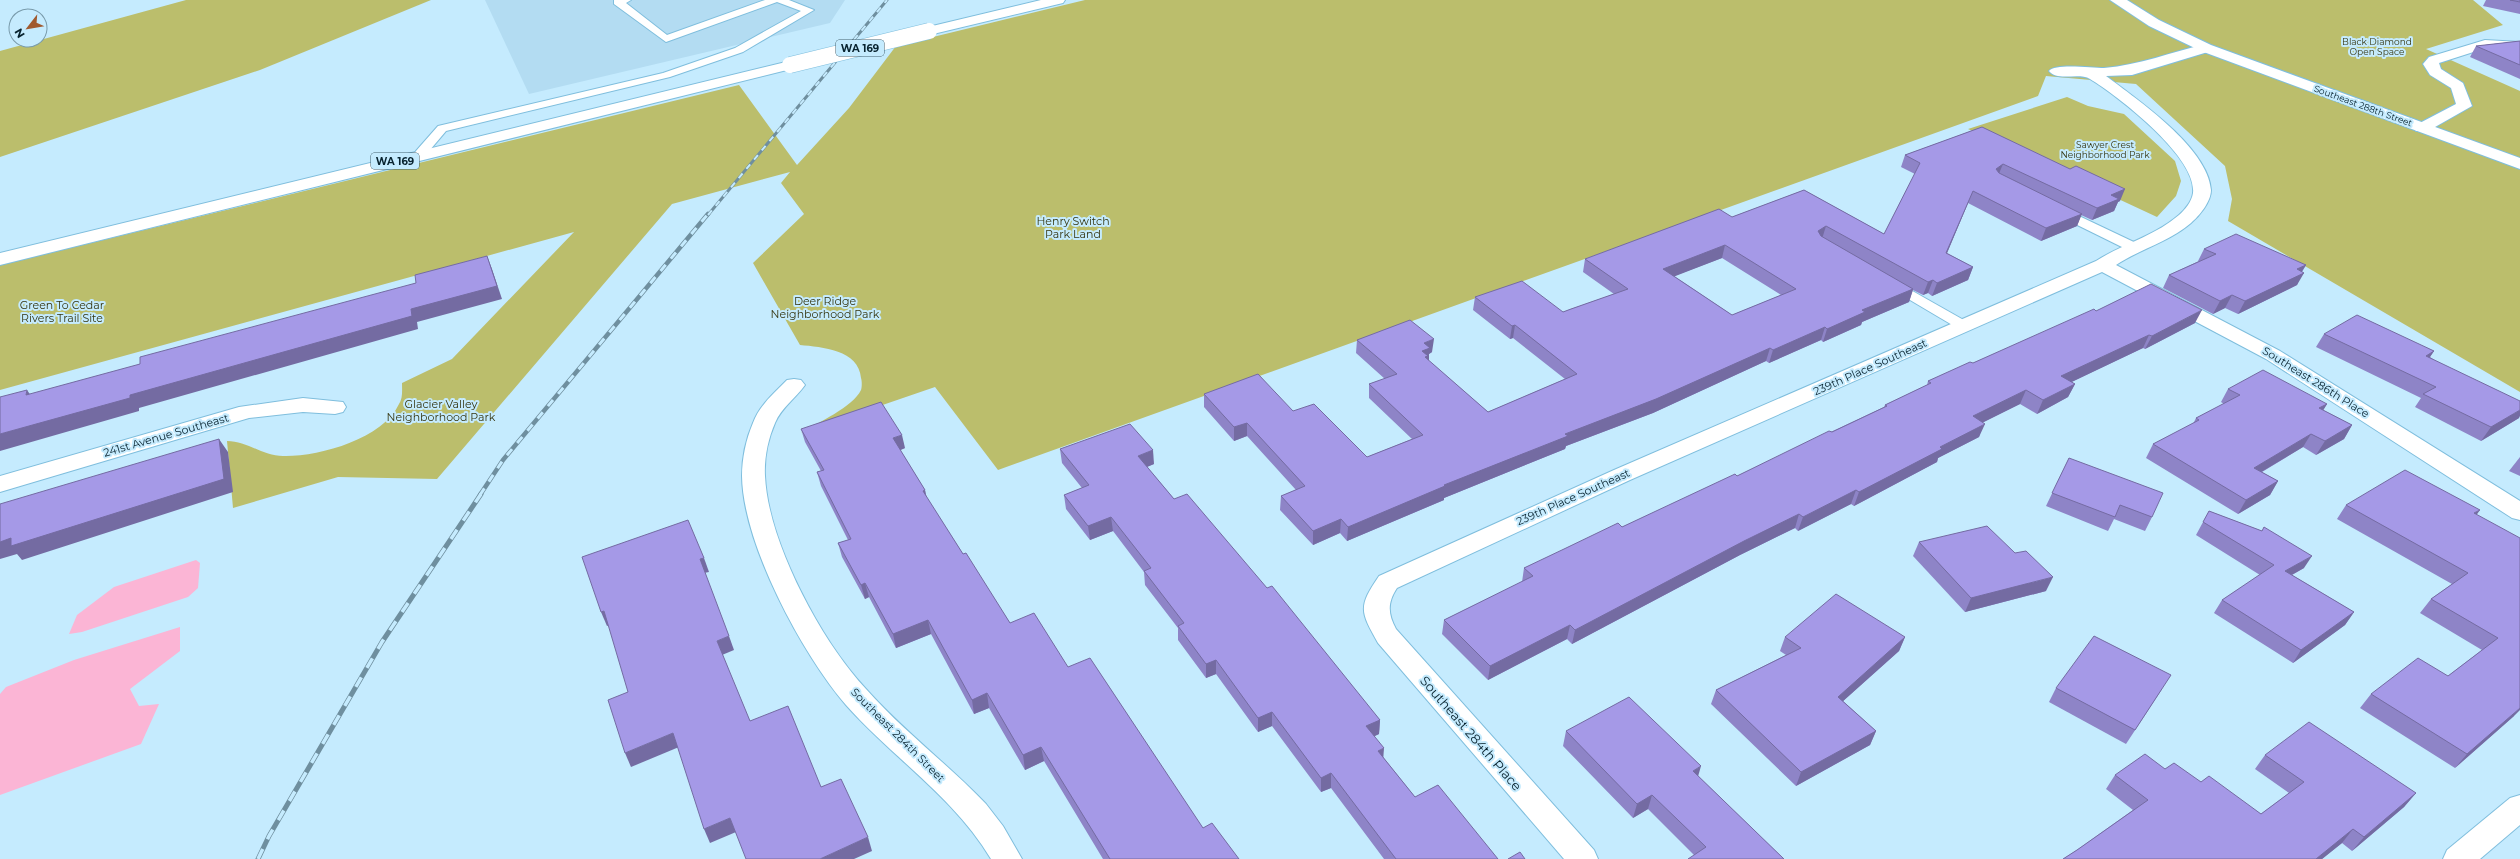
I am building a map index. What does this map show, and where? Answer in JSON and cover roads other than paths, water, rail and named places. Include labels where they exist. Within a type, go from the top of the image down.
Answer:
[{"type":"street","name":"WA 169","points":[[0,259],[420,154],[1058,0]]},
{"type":"street","points":[[2117,0],[2154,23],[2206,48]]},
{"type":"street","points":[[2422,128],[2464,106],[2458,86],[2435,72],[2430,64],[2434,60],[2486,44],[2520,46]]},
{"type":"street","points":[[2057,71],[2092,73],[2132,70],[2206,48]]},
{"type":"street","name":"Southeast 288th Street","points":[[2206,48],[2520,164]]},
{"type":"street","name":"239th Place Southeast","points":[[1377,598],[1388,582],[1411,570],[1629,471],[2103,265],[2133,247],[2168,231],[2184,219],[2199,201],[2202,191],[2201,181],[2188,155],[2180,146],[2122,96],[2092,73]]},
{"type":"street","name":"Southeast 286th Place","points":[[2103,265],[2273,355],[2520,512]]},
{"type":"street","name":"Southeast 284th Street","points":[[794,385],[769,412],[764,423],[756,454],[754,481],[761,516],[785,585],[818,642],[855,695],[920,760],[963,798],[1007,859]]},
{"type":"street","name":"241st Avenue Southeast","points":[[0,484],[246,412],[303,405],[335,407]]},
{"type":"street","name":"Southeast 284th Place","points":[[1377,598],[1376,616],[1387,636],[1583,859]]},
{"type":"street","points":[[2458,859],[2520,807]]},
{"type":"lane","points":[[626,0],[618,2],[666,39],[774,0]]},
{"type":"lane","points":[[420,154],[442,128],[666,75],[739,50],[809,10],[799,3],[779,0]]},
{"type":"lane","points":[[2048,205],[2133,247]]},
{"type":"lane","points":[[1884,279],[1964,326]]},
{"type":"railway","points":[[708,215],[887,0]]},
{"type":"railway","points":[[480,495],[503,460],[708,214]]},
{"type":"railway","points":[[258,859],[269,836],[382,642],[481,494]]},
{"type":"park label","name":"Black Diamond Open Space","points":[[2377,48]]},
{"type":"park label","name":"Sawyer Crest Neighborhood Park","points":[[2105,150]]},
{"type":"park label","name":"Henry Switch Park Land","points":[[1073,227]]},
{"type":"park label","name":"Deer Ridge Neighborhood Park","points":[[825,307]]},
{"type":"park label","name":"Green To Cedar Rivers Trail Site","points":[[62,311]]},
{"type":"park label","name":"Glacier Valley Neighborhood Park","points":[[441,410]]}]
